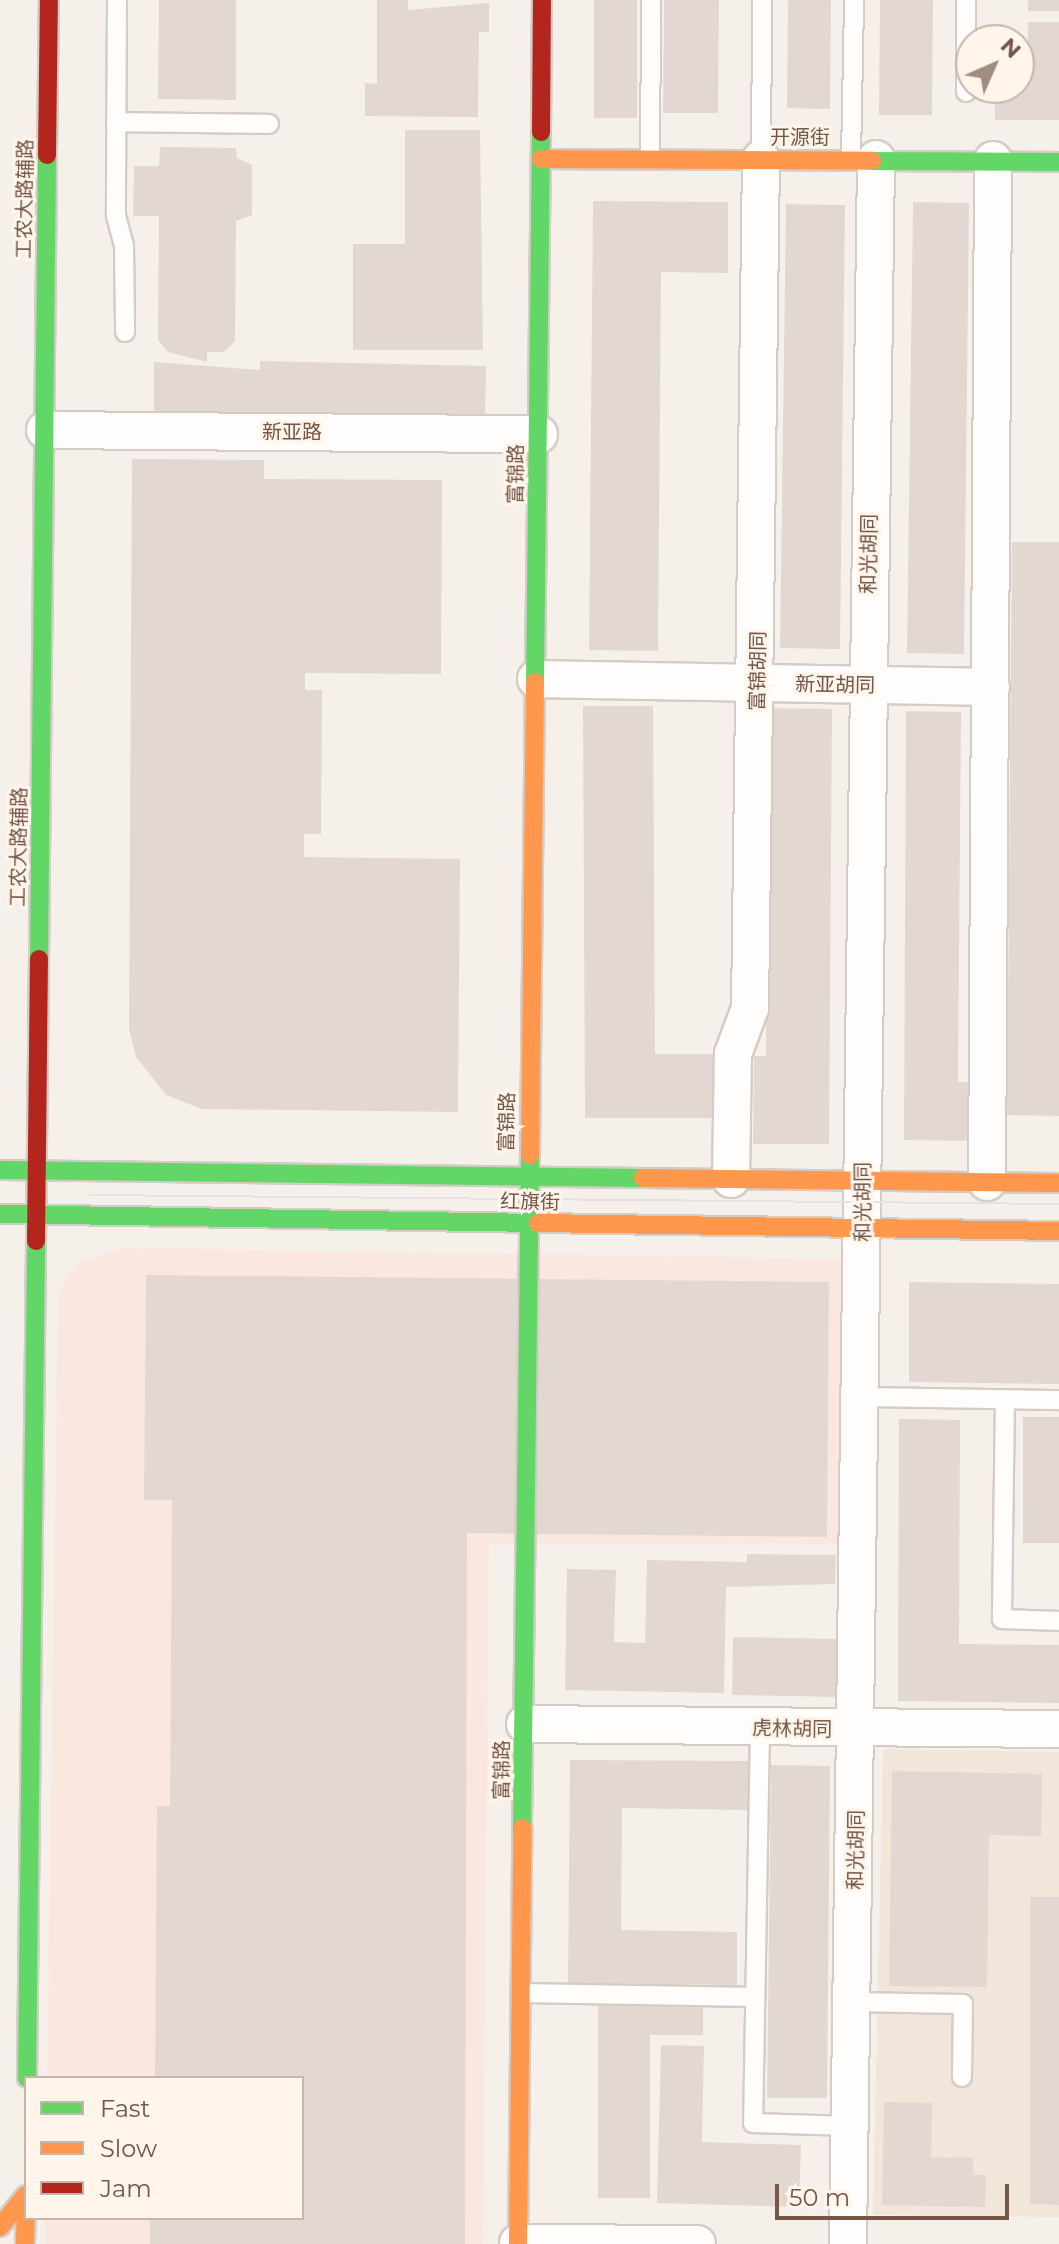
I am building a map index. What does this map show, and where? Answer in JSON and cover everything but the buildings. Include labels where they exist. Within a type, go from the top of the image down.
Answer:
[{"type":"street","name":"工农大路辅路","points":[[27,2076],[49,0]]},
{"type":"street","name":"富锦路","points":[[518,2243],[542,0]]},
{"type":"street","name":"开源街","points":[[541,159],[1059,162]]},
{"type":"street","name":"富锦胡同","points":[[731,1179],[733,1054],[750,1008],[758,683],[761,159]]},
{"type":"street","name":"和光胡同","points":[[848,2244],[859,1730],[867,685],[864,159]]},
{"type":"street","points":[[987,1182],[993,160]]},
{"type":"street","name":"新亚路","points":[[45,430],[539,434]]},
{"type":"street","name":"新亚胡同","points":[[536,679],[991,687]]},
{"type":"street","name":"红旗街","points":[[0,1170],[1059,1183]]},
{"type":"street","name":"红旗街","points":[[0,1214],[1059,1231]]},
{"type":"street","name":"虎林胡同","points":[[525,1724],[859,1730],[1059,1729]]},
{"type":"street","points":[[0,2227],[24,2197]]},
{"type":"street","points":[[25,2220],[25,2244]]},
{"type":"street","points":[[518,2243],[697,2244]]},
{"type":"lane","points":[[117,0],[116,122],[125,332]]},
{"type":"lane","points":[[650,159],[651,0]]},
{"type":"lane","points":[[761,159],[762,0]]},
{"type":"lane","points":[[854,0],[864,159]]},
{"type":"lane","points":[[966,0],[966,24]]},
{"type":"lane","points":[[116,122],[269,124]]},
{"type":"lane","points":[[861,1397],[1059,1400]]},
{"type":"lane","points":[[1005,1399],[1002,1619],[1059,1621]]},
{"type":"lane","points":[[760,1728],[753,2123],[851,2126]]},
{"type":"lane","points":[[521,1993],[755,1997]]},
{"type":"lane","points":[[853,2002],[963,2004],[962,2077]]},
{"type":"shaded area","points":[[121,1248],[847,1259],[845,1544],[489,1543],[483,2244],[45,2244],[45,2220],[304,2220],[304,2076],[47,2076],[58,1295],[77,1263]]},
{"type":"shaded area","points":[[883,1749],[1059,1752],[1059,2217],[873,2215]]},
{"type":"tram line","points":[[90,1195],[1059,1204]]},
{"type":"traffic: fast","points":[[535,682],[541,132]]},
{"type":"traffic: fast","points":[[39,959],[47,155]]},
{"type":"traffic: fast","points":[[872,161],[1059,162]]},
{"type":"traffic: fast","points":[[522,1828],[530,1155]]},
{"type":"traffic: fast","points":[[0,1170],[643,1178]]},
{"type":"traffic: fast","points":[[0,1214],[538,1223]]},
{"type":"traffic: fast","points":[[27,2076],[36,1241]]},
{"type":"traffic: slow","points":[[541,159],[872,161]]},
{"type":"traffic: slow","points":[[530,1155],[535,682]]},
{"type":"traffic: slow","points":[[643,1178],[1059,1183]]},
{"type":"traffic: slow","points":[[538,1223],[1059,1231]]},
{"type":"traffic: slow","points":[[518,2244],[522,1828]]},
{"type":"traffic: slow","points":[[0,2227],[24,2197]]},
{"type":"traffic: slow","points":[[25,2244],[26,2220]]},
{"type":"traffic: jam","points":[[47,155],[49,0]]},
{"type":"traffic: jam","points":[[541,132],[542,0]]},
{"type":"traffic: jam","points":[[36,1241],[39,959]]}]
